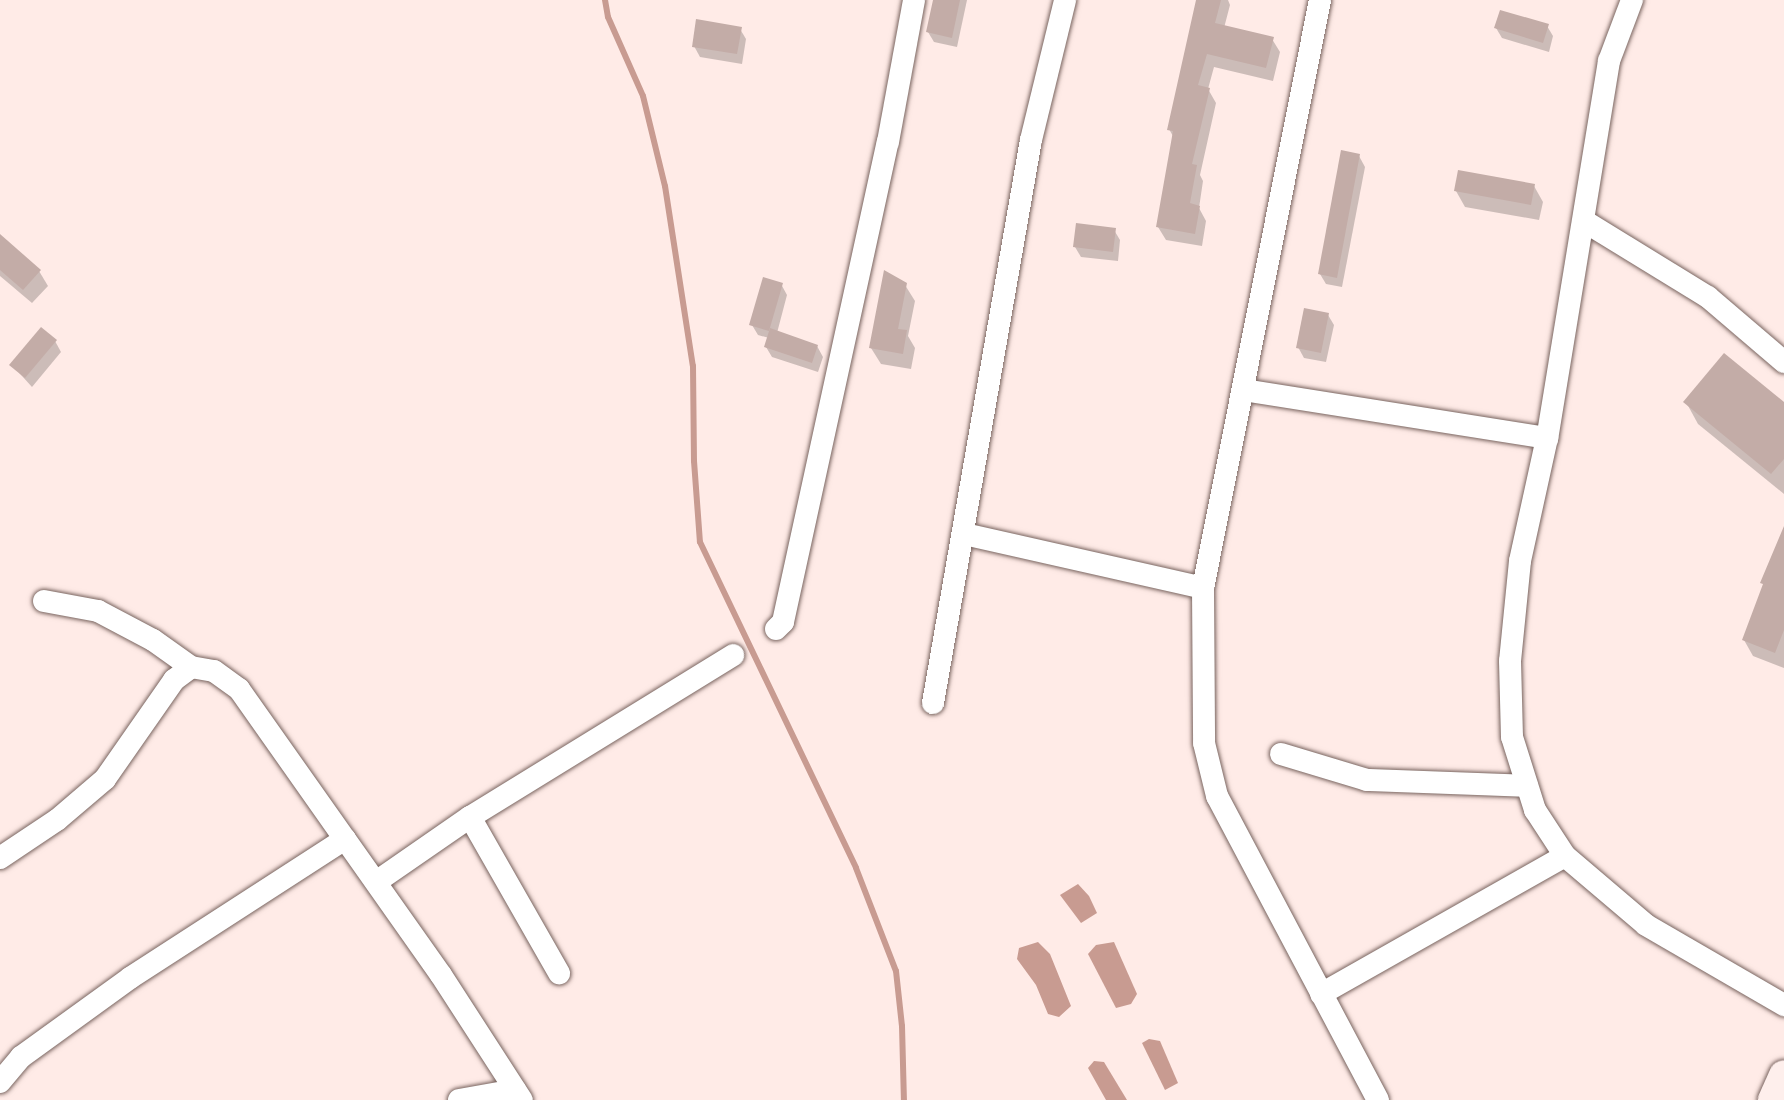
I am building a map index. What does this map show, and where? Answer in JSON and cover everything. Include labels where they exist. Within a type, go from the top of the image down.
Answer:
[{"type":"street","points":[[776,629],[783,622],[888,142],[914,0]]},
{"type":"street","points":[[933,703],[1031,140],[1065,0]]},
{"type":"street","points":[[1320,0],[1203,588],[1204,743],[1217,796],[1378,1100]]},
{"type":"street","points":[[1632,0],[1609,61],[1547,438],[1520,561],[1510,661],[1512,737],[1535,810],[1565,856],[1646,925],[1784,1005]]},
{"type":"street","points":[[1584,221],[1708,297],[1784,362]]},
{"type":"street","points":[[1244,390],[1547,438]]},
{"type":"street","points":[[964,534],[1203,588]]},
{"type":"street","points":[[44,601],[98,611],[153,640],[191,667],[214,671],[239,689],[376,882],[518,1095],[459,1100]]},
{"type":"street","points":[[376,882],[470,817],[733,655]]},
{"type":"street","points":[[0,858],[57,820],[105,779],[174,680],[191,667]]},
{"type":"street","points":[[1281,754],[1367,780],[1527,786]]},
{"type":"street","points":[[470,817],[559,973]]},
{"type":"street","points":[[0,1082],[21,1057],[130,978],[345,839]]},
{"type":"street","points":[[1321,994],[1565,856]]},
{"type":"street","points":[[1773,1100],[1784,1075]]},
{"type":"shaded area","points":[[1078,884],[1089,896],[1097,913],[1081,923],[1060,895]]},
{"type":"shaded area","points":[[1038,942],[1050,954],[1071,1006],[1059,1017],[1048,1014],[1036,985],[1017,959],[1019,948]]},
{"type":"shaded area","points":[[1114,942],[1137,994],[1131,1004],[1116,1008],[1088,954],[1096,945]]},
{"type":"shaded area","points":[[1149,1039],[1160,1041],[1178,1083],[1165,1090],[1142,1043]]},
{"type":"shaded area","points":[[1094,1061],[1104,1062],[1127,1100],[1106,1100],[1088,1068]]},
{"type":"building","points":[[933,0],[960,0],[952,38],[926,32]]},
{"type":"building","points":[[1196,0],[1221,0],[1215,23],[1274,37],[1266,68],[1207,54],[1198,85],[1210,88],[1192,164],[1197,165],[1190,203],[1200,206],[1195,234],[1156,227],[1173,131],[1167,130]]},
{"type":"building","points":[[1500,10],[1549,24],[1543,43],[1494,28]]},
{"type":"building","points":[[696,19],[742,27],[737,54],[692,47]]},
{"type":"building","points":[[1341,150],[1360,154],[1337,278],[1318,274]]},
{"type":"building","points":[[1458,170],[1535,184],[1531,205],[1454,191]]},
{"type":"building","points":[[1076,223],[1116,228],[1113,252],[1073,247]]},
{"type":"building","points":[[0,234],[41,270],[23,290],[0,270]]},
{"type":"building","points":[[884,270],[907,283],[898,329],[907,330],[903,354],[869,348]]},
{"type":"building","points":[[763,277],[783,283],[769,331],[749,325]]},
{"type":"building","points":[[1304,308],[1329,313],[1321,353],[1296,348]]},
{"type":"building","points":[[41,327],[57,340],[25,378],[9,365]]},
{"type":"building","points":[[770,328],[818,345],[812,363],[764,347]]},
{"type":"building","points":[[1724,353],[1784,402],[1784,459],[1771,474],[1683,402]]},
{"type":"building","points":[[1784,526],[1784,630],[1775,653],[1742,640],[1763,584],[1760,583]]},
{"type":"waterway","points":[[605,0],[608,17],[643,96],[665,186],[693,366],[694,461],[700,542],[856,868],[896,971],[902,1026],[904,1100]]}]
